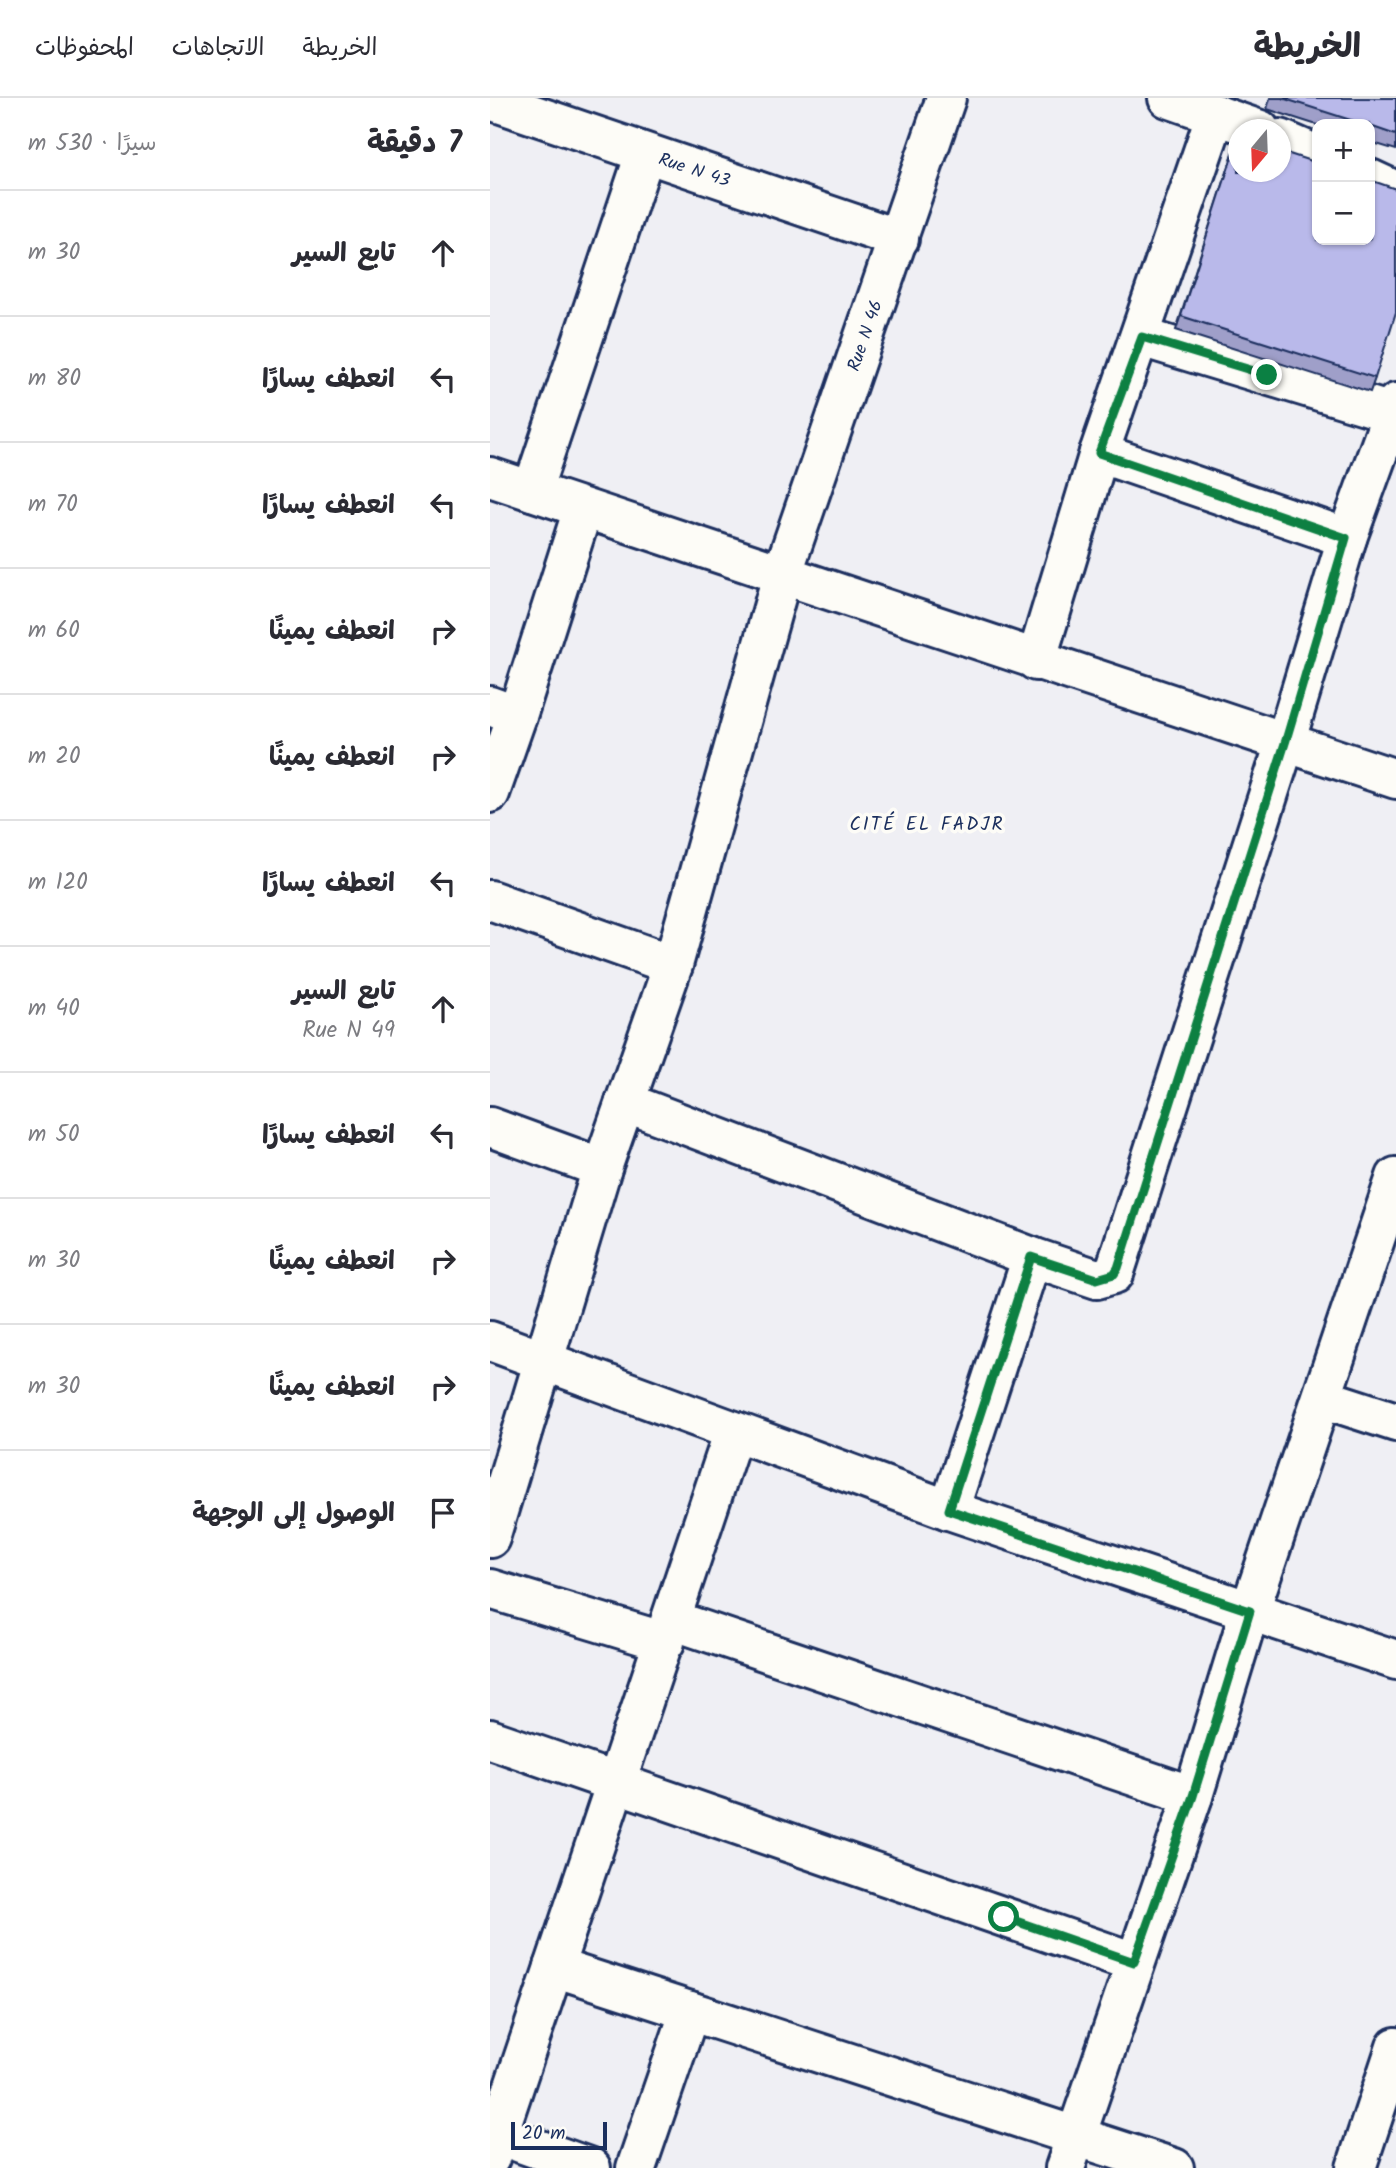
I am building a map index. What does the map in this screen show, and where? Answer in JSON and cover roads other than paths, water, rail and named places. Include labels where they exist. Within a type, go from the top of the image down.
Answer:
[{"type":"street","name":"Rue N 46","points":[[490,1538],[542,1358],[602,1168],[673,965],[783,572],[900,239],[946,98]]},
{"type":"street","points":[[1168,98],[1216,114],[1241,119]]},
{"type":"street","name":"Rue N 43","points":[[490,100],[900,239]]},
{"type":"street","points":[[1036,661],[1099,453],[1142,337],[1216,114]]},
{"type":"street","points":[[1291,139],[1312,152]]},
{"type":"street","points":[[532,491],[645,154]]},
{"type":"street","points":[[1375,181],[1396,191]]},
{"type":"street","points":[[625,1102],[1031,1257],[1097,1279],[1114,1274],[1286,740],[1346,538],[1394,408],[1142,337]]},
{"type":"street","points":[[1099,453],[1346,538]]},
{"type":"street","points":[[490,477],[783,572],[1036,661],[1286,740],[1396,779]]},
{"type":"street","points":[[490,793],[503,711],[583,509]]},
{"type":"street","points":[[490,900],[673,965]]},
{"type":"street","points":[[490,1127],[602,1168]]},
{"type":"street","points":[[1070,2153],[1193,1796],[1250,1611],[1396,1180]]},
{"type":"street","points":[[949,1510],[1031,1257]]},
{"type":"street","points":[[490,1341],[949,1510],[1396,1660]]},
{"type":"street","points":[[1322,1398],[1396,1422]]},
{"type":"street","points":[[591,2168],[494,2146],[734,1431]]},
{"type":"street","points":[[490,1589],[668,1631],[1193,1796]]},
{"type":"street","points":[[490,1739],[1134,1962]]},
{"type":"street","points":[[554,1967],[690,2011],[1070,2153],[1174,2168]]},
{"type":"street","points":[[636,2168],[690,2011]]},
{"type":"street","points":[[1356,2168],[1396,2047]]},
{"type":"district","name":"CITÉ EL FADJR","points":[[927,825]]}]
